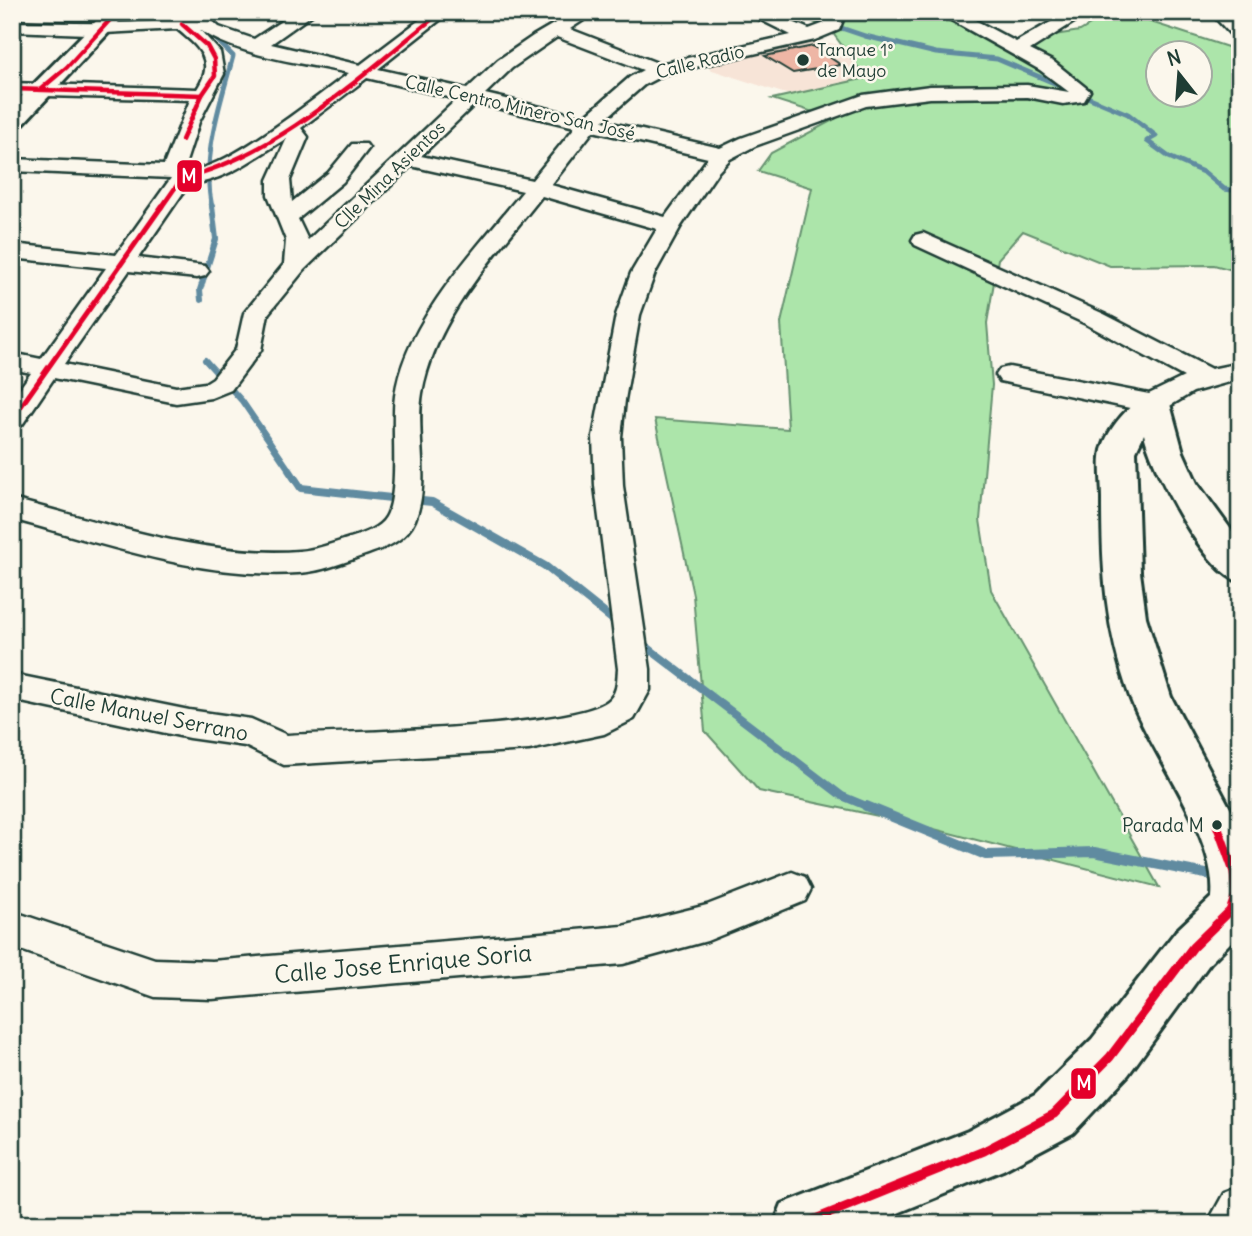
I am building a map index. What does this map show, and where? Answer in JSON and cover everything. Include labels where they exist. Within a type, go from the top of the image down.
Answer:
[{"type":"street","points":[[256,46],[307,12]]},
{"type":"street","points":[[12,165],[200,177],[216,171],[286,130],[441,12]]},
{"type":"street","name":"Clle Mina Asientos","points":[[12,361],[176,395],[211,390],[222,384],[248,350],[256,313],[296,265],[505,64],[587,12]]},
{"type":"street","name":"Calle Radio","points":[[754,12],[809,36]]},
{"type":"street","points":[[809,36],[833,26],[834,19],[824,12]]},
{"type":"street","points":[[407,159],[536,187],[670,226],[709,169],[723,155],[774,131],[863,101],[895,95],[1027,91],[1063,98],[1077,97],[1080,91],[1047,66],[946,12]]},
{"type":"street","points":[[1018,49],[1081,12]]},
{"type":"street","points":[[1219,12],[1240,34]]},
{"type":"street","points":[[179,175],[174,165],[177,151],[202,96],[215,76],[214,59],[191,19]]},
{"type":"street","name":"Calle Centro Minero San José","points":[[12,26],[110,20],[191,19],[218,33],[256,46],[723,155]]},
{"type":"street","points":[[12,121],[110,20]]},
{"type":"street","points":[[556,30],[659,70]]},
{"type":"street","name":"Calle Radio","points":[[12,509],[186,554],[246,560],[299,562],[329,556],[376,540],[392,530],[401,519],[406,498],[408,395],[419,354],[443,310],[536,187],[588,124],[637,81],[659,70],[809,36]]},
{"type":"street","points":[[12,89],[202,96]]},
{"type":"street","points":[[286,130],[294,132],[298,137],[279,180],[279,195],[297,240],[296,265]]},
{"type":"street","points":[[286,217],[332,181],[353,159],[359,148]]},
{"type":"street","points":[[12,419],[122,263],[179,175]]},
{"type":"street","name":"Calle Manuel Serrano","points":[[12,687],[189,724],[251,733],[284,750],[529,736],[604,720],[622,709],[633,690],[634,669],[609,486],[607,437],[628,315],[643,273],[670,226]]},
{"type":"street","points":[[923,240],[1095,319],[1209,379]]},
{"type":"street","points":[[12,251],[197,271]]},
{"type":"street","points":[[802,1224],[984,1151],[1054,1114],[1110,1057],[1193,947],[1230,911],[1236,895],[1234,872],[1217,825],[1151,698],[1127,617],[1121,572],[1119,451],[1127,432],[1154,404],[1172,391],[1240,371]]},
{"type":"street","points":[[1009,375],[1154,404]]},
{"type":"street","points":[[1154,404],[1166,454],[1182,486],[1235,556]]},
{"type":"street","name":"Calle Jose Enrique Soria","points":[[12,929],[155,978],[212,980],[623,945],[707,923],[792,889]]},
{"type":"street","points":[[1230,1224],[1240,1209]]},
{"type":"shaded area","name":"Tanque 1° de Mayo","points":[[810,40],[841,45],[867,78],[789,95],[709,69],[715,62]]},
{"type":"green space","points":[[788,12],[930,12],[1009,42],[1080,31],[1112,12],[1120,12],[1200,38],[1144,38],[1144,108],[1214,108],[1214,43],[1240,51],[1240,272],[1214,265],[1110,266],[1023,231],[998,259],[987,323],[992,385],[980,520],[991,590],[1159,887],[907,822],[759,791],[705,731],[693,595],[655,419],[788,429],[781,323],[812,188],[758,171],[771,153],[835,119],[772,99],[866,78],[829,28]]},
{"type":"building","name":"Tanque 1° de Mayo","points":[[813,46],[841,65],[793,73],[765,56]]},
{"type":"waterway","points":[[794,12],[865,36],[936,53],[997,59],[1128,114],[1156,136],[1147,141],[1169,157],[1205,173],[1224,189],[1240,191]]},
{"type":"waterway","points":[[209,32],[233,56],[210,150],[209,189],[212,208]]},
{"type":"waterway","points":[[201,300],[200,290],[216,239],[212,206]]},
{"type":"waterway","points":[[205,360],[242,401],[290,471]]},
{"type":"waterway","points":[[289,470],[301,488],[400,499]]},
{"type":"waterway","points":[[412,500],[432,502],[545,566],[618,624]]},
{"type":"waterway","points":[[639,641],[842,796],[871,808]]},
{"type":"waterway","points":[[866,806],[986,855],[1094,852],[1221,877]]},
{"type":"transit line","name":"M","points":[[41,89],[67,67],[117,12]]},
{"type":"transit line","name":"M","points":[[12,419],[182,178],[210,172],[242,157],[278,135],[351,83],[441,12]]},
{"type":"transit line","name":"M","points":[[182,24],[207,46],[214,59],[215,76],[202,95],[182,140]]},
{"type":"transit line","name":"M","points":[[12,89],[202,95]]},
{"type":"transit line","name":"M","points":[[803,1224],[984,1151],[1054,1114],[1110,1057],[1193,947],[1230,911],[1236,895],[1234,872],[1217,825]]},
{"type":"place","name":"Tanque 1° de Mayo","points":[[803,60]]},
{"type":"place","name":"Parada M","points":[[1217,825]]}]
